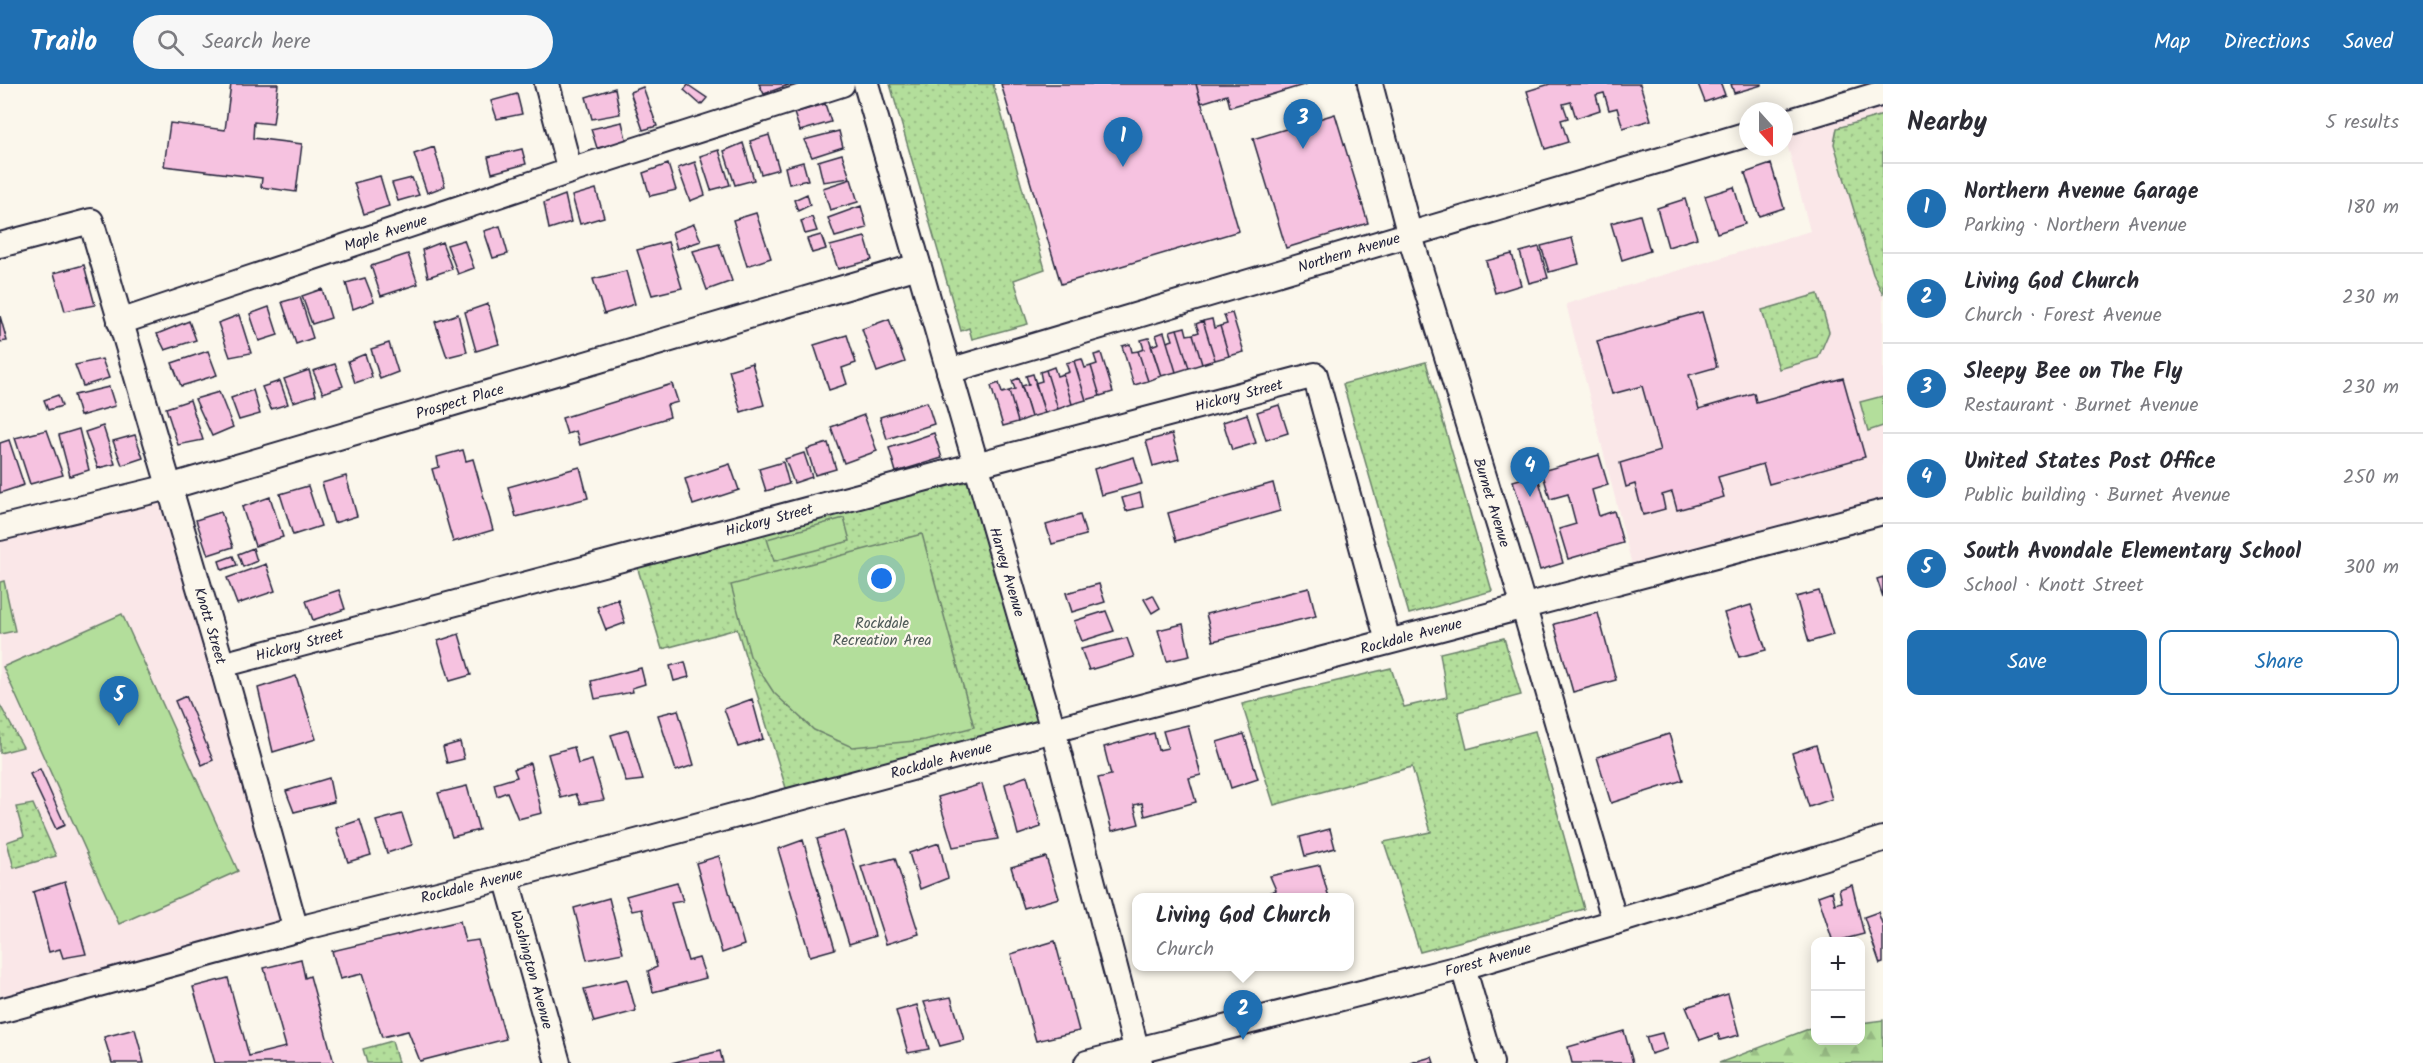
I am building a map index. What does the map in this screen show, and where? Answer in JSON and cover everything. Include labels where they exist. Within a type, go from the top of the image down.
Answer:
[{"type":"street","points":[[547,84],[570,171]]},
{"type":"street","name":"Maple Avenue","points":[[120,322],[570,171],[842,84]]},
{"type":"street","name":"Harvey Avenue","points":[[866,84],[1053,730],[1138,1056]]},
{"type":"street","name":"Burnet Avenue","points":[[1370,84],[1410,236],[1523,606],[1615,922]]},
{"type":"street","points":[[1793,120],[1883,93]]},
{"type":"street","name":"Northern Avenue","points":[[949,371],[1739,137]]},
{"type":"street","points":[[0,245],[91,221],[120,322]]},
{"type":"street","name":"Prospect Place","points":[[0,528],[169,487],[918,267]]},
{"type":"street","name":"Knott Street","points":[[120,322],[222,665],[296,930]]},
{"type":"street","name":"Hickory Street","points":[[222,665],[1315,375],[1388,642]]},
{"type":"street","name":"Rockdale Avenue","points":[[0,1011],[296,930],[506,877],[1053,730],[1883,512]]},
{"type":"street","name":"Forest Avenue","points":[[1087,1063],[1138,1056],[1463,967],[1883,839]]},
{"type":"street","name":"Washington Avenue","points":[[506,877],[558,1063]]},
{"type":"street","points":[[1463,967],[1491,1063]]},
{"type":"shaded area","points":[[1883,93],[1883,512],[1635,577],[1566,304],[1810,231],[1790,156],[1793,156],[1793,128]]},
{"type":"shaded area","points":[[169,487],[296,930],[0,1011],[0,528]]},
{"type":"green space","points":[[890,84],[993,84],[1045,269],[1014,280],[1028,324],[972,339],[969,328],[961,331]]},
{"type":"green space","points":[[1883,115],[1883,295],[1873,274],[1834,144],[1837,128]]},
{"type":"green space","points":[[1818,294],[1829,332],[1818,358],[1779,369],[1762,310]]},
{"type":"green space","points":[[1426,362],[1492,591],[1409,614],[1343,384]]},
{"type":"green space","points":[[1883,396],[1883,426],[1868,431],[1860,402]]},
{"type":"green space","name":"Rockdale Recreation Area","points":[[977,465],[1053,730],[790,801],[737,629],[662,649],[634,556]]},
{"type":"green space","points":[[844,518],[850,541],[774,561],[767,539]]},
{"type":"green space","points":[[922,534],[974,727],[925,740],[852,747],[814,730],[774,693],[750,656],[731,585]]},
{"type":"green space","points":[[4,581],[15,631],[0,634],[0,582]]},
{"type":"green space","points":[[122,614],[238,871],[119,924],[3,667]]},
{"type":"green space","points":[[1504,638],[1521,695],[1458,712],[1467,749],[1535,731],[1584,909],[1420,952],[1384,842],[1431,832],[1412,767],[1274,805],[1242,704],[1391,668],[1404,707],[1447,697],[1440,653]]},
{"type":"green space","points":[[0,705],[23,747],[0,753]]},
{"type":"green space","points":[[33,804],[56,856],[14,868],[7,842],[24,836],[16,807]]},
{"type":"green space","points":[[1883,1020],[1883,1063],[1719,1063],[1811,1029],[1811,1045],[1865,1045],[1865,1022]]},
{"type":"green space","points":[[392,1041],[398,1063],[367,1063],[363,1049]]},
{"type":"building","points":[[231,84],[278,84],[273,124],[254,122],[253,138],[302,144],[296,192],[261,187],[262,178],[164,166],[170,123],[225,130]]},
{"type":"building","points":[[759,84],[791,84],[764,94]]},
{"type":"building","points":[[1001,84],[1196,84],[1239,231],[1061,284]]},
{"type":"building","points":[[1196,84],[1307,84],[1230,107],[1227,95],[1201,103]]},
{"type":"building","points":[[1550,84],[1640,84],[1651,120],[1623,128],[1617,108],[1609,110],[1604,93],[1596,95],[1600,110],[1576,118],[1571,102],[1563,104],[1568,118],[1561,120],[1568,142],[1545,149],[1527,91]]},
{"type":"building","points":[[1698,84],[1721,84],[1725,95],[1705,102]]},
{"type":"building","points":[[1731,84],[1762,84],[1762,85],[1734,93]]},
{"type":"building","points":[[688,85],[707,98],[701,105],[684,90]]},
{"type":"building","points":[[643,87],[657,126],[643,130],[630,92]]},
{"type":"building","points":[[615,88],[620,114],[592,119],[586,97]]},
{"type":"building","points":[[517,94],[522,114],[497,119],[491,101]]},
{"type":"building","points":[[825,104],[831,122],[800,131],[794,113]]},
{"type":"building","points":[[1335,114],[1368,223],[1286,248],[1253,139]]},
{"type":"building","points":[[622,122],[627,143],[597,148],[591,129]]},
{"type":"building","points":[[839,131],[843,147],[812,157],[804,140]]},
{"type":"building","points":[[769,135],[779,169],[761,174],[750,141]]},
{"type":"building","points":[[743,143],[754,180],[735,185],[724,151]]},
{"type":"building","points":[[434,147],[445,186],[427,193],[414,154]]},
{"type":"building","points":[[522,149],[526,164],[492,173],[488,157]]},
{"type":"building","points":[[719,150],[730,185],[711,190],[700,156]]},
{"type":"building","points":[[842,154],[850,178],[823,182],[818,161]]},
{"type":"building","points":[[695,162],[705,195],[690,201],[678,168]]},
{"type":"building","points":[[803,162],[808,180],[789,184],[785,167]]},
{"type":"building","points":[[668,164],[676,190],[650,196],[643,173]]},
{"type":"building","points":[[1771,164],[1784,208],[1759,216],[1745,173]]},
{"type":"building","points":[[380,176],[389,206],[364,214],[354,183]]},
{"type":"building","points":[[412,178],[419,195],[398,201],[392,183]]},
{"type":"building","points":[[851,179],[858,202],[830,210],[823,188]]},
{"type":"building","points":[[1734,187],[1745,224],[1717,233],[1705,196]]},
{"type":"building","points":[[596,189],[604,217],[580,224],[572,196]]},
{"type":"building","points":[[807,194],[810,205],[798,211],[794,200]]},
{"type":"building","points":[[565,195],[571,222],[549,229],[544,203]]},
{"type":"building","points":[[1685,199],[1697,238],[1668,247],[1657,208]]},
{"type":"building","points":[[861,206],[867,228],[835,237],[828,218]]},
{"type":"building","points":[[756,213],[771,258],[747,266],[733,220]]},
{"type":"building","points":[[1640,215],[1650,251],[1622,260],[1611,223]]},
{"type":"building","points":[[812,217],[817,231],[805,234],[801,221]]},
{"type":"building","points":[[694,224],[701,241],[677,249],[672,232]]},
{"type":"building","points":[[500,226],[508,254],[493,258],[484,231]]},
{"type":"building","points":[[821,235],[826,249],[812,253],[807,239]]},
{"type":"building","points":[[865,237],[872,260],[838,269],[830,246]]},
{"type":"building","points":[[1572,238],[1579,264],[1549,272],[1541,246]]},
{"type":"building","points":[[464,240],[474,268],[458,274],[447,245]]},
{"type":"building","points":[[442,242],[452,269],[428,277],[422,250]]},
{"type":"building","points":[[668,242],[682,288],[652,295],[637,250]]},
{"type":"building","points":[[719,244],[732,281],[707,290],[693,251]]},
{"type":"building","points":[[1539,247],[1548,278],[1529,283],[1520,252]]},
{"type":"building","points":[[408,254],[418,284],[381,296],[371,266]]},
{"type":"building","points":[[1512,254],[1521,285],[1495,293],[1486,261]]},
{"type":"building","points":[[84,265],[95,305],[65,311],[54,273]]},
{"type":"building","points":[[626,271],[635,304],[604,314],[593,279]]},
{"type":"building","points":[[365,278],[374,301],[353,309],[346,283]]},
{"type":"building","points":[[322,289],[331,318],[312,324],[302,296]]},
{"type":"building","points":[[300,297],[313,338],[296,344],[282,302]]},
{"type":"building","points":[[488,304],[499,344],[476,351],[465,312]]},
{"type":"building","points":[[269,307],[278,335],[259,341],[250,314]]},
{"type":"building","points":[[1702,312],[1717,367],[1689,375],[1699,409],[1754,393],[1756,402],[1843,378],[1865,457],[1769,484],[1763,464],[1718,477],[1724,497],[1677,510],[1672,492],[1662,495],[1665,509],[1643,515],[1635,484],[1626,487],[1620,463],[1660,451],[1642,386],[1612,394],[1597,341]]},
{"type":"building","points":[[1232,313],[1244,352],[1229,356],[1220,326],[1227,324],[1224,315]]},
{"type":"building","points":[[458,314],[467,352],[447,357],[435,322]]},
{"type":"building","points":[[239,315],[251,353],[230,357],[218,323]]},
{"type":"building","points":[[0,316],[7,341],[0,342]]},
{"type":"building","points":[[889,319],[905,362],[877,372],[862,329]]},
{"type":"building","points":[[1212,319],[1214,328],[1220,326],[1229,356],[1215,360],[1203,321]]},
{"type":"building","points":[[189,321],[196,340],[165,350],[157,334]]},
{"type":"building","points":[[1203,321],[1215,360],[1202,364],[1193,334],[1199,332],[1196,324]]},
{"type":"building","points":[[1185,327],[1187,335],[1193,334],[1202,364],[1189,368],[1177,329]]},
{"type":"building","points":[[1177,329],[1189,368],[1176,372],[1167,342],[1173,340],[1170,331]]},
{"type":"building","points":[[1164,332],[1176,372],[1161,376],[1151,346],[1159,343],[1156,335]]},
{"type":"building","points":[[847,335],[856,363],[842,368],[847,384],[829,390],[814,345]]},
{"type":"building","points":[[1149,338],[1161,376],[1148,381],[1138,351],[1144,349],[1141,340]]},
{"type":"building","points":[[389,343],[398,372],[380,379],[371,349]]},
{"type":"building","points":[[1130,344],[1132,352],[1138,351],[1148,381],[1134,385],[1122,346]]},
{"type":"building","points":[[208,351],[217,375],[181,386],[172,363]]},
{"type":"building","points":[[1101,353],[1113,392],[1100,396],[1091,366],[1097,364],[1094,355]]},
{"type":"building","points":[[365,354],[372,377],[355,383],[348,361]]},
{"type":"building","points":[[102,359],[109,378],[83,386],[75,365]]},
{"type":"building","points":[[1082,359],[1085,368],[1091,366],[1100,396],[1086,400],[1074,361]]},
{"type":"building","points":[[1074,361],[1086,400],[1072,404],[1063,374],[1069,372],[1066,363]]},
{"type":"building","points":[[752,363],[764,405],[741,412],[729,370]]},
{"type":"building","points":[[335,364],[343,386],[323,393],[313,371]]},
{"type":"building","points":[[1054,367],[1057,376],[1063,374],[1072,404],[1058,409],[1046,370]]},
{"type":"building","points":[[309,370],[316,395],[293,402],[284,379]]},
{"type":"building","points":[[1046,370],[1058,409],[1045,413],[1035,383],[1042,381],[1040,372]]},
{"type":"building","points":[[1033,374],[1045,413],[1031,417],[1022,386],[1029,384],[1026,376]]},
{"type":"building","points":[[1019,378],[1031,417],[1018,422],[1009,391],[1015,389],[1012,381]]},
{"type":"building","points":[[280,381],[288,404],[271,409],[262,387]]},
{"type":"building","points":[[999,383],[1002,393],[1009,391],[1018,422],[1003,426],[991,386]]},
{"type":"building","points":[[672,384],[678,402],[667,405],[670,417],[580,445],[576,431],[567,434],[562,418]]},
{"type":"building","points":[[109,387],[115,406],[80,416],[74,395]]},
{"type":"building","points":[[253,390],[260,414],[239,420],[231,398]]},
{"type":"building","points":[[219,392],[233,427],[212,436],[195,399]]},
{"type":"building","points":[[58,395],[62,406],[48,410],[44,400]]},
{"type":"building","points":[[190,400],[203,440],[178,445],[166,408]]},
{"type":"building","points":[[927,402],[934,424],[887,439],[880,417]]},
{"type":"building","points":[[1279,405],[1288,433],[1266,440],[1257,412]]},
{"type":"building","points":[[1247,414],[1256,443],[1232,450],[1223,422]]},
{"type":"building","points":[[864,415],[877,451],[844,463],[831,427]]},
{"type":"building","points":[[103,426],[115,464],[98,468],[85,432]]},
{"type":"building","points":[[79,429],[89,470],[70,476],[59,435]]},
{"type":"building","points":[[47,430],[63,475],[30,484],[15,438]]},
{"type":"building","points":[[934,433],[942,458],[896,472],[889,448]]},
{"type":"building","points":[[1172,434],[1179,459],[1153,466],[1146,441]]},
{"type":"building","points":[[135,435],[143,458],[122,465],[113,441]]},
{"type":"building","points":[[9,440],[24,485],[0,493],[0,443]]},
{"type":"building","points":[[828,443],[836,469],[815,475],[807,449]]},
{"type":"building","points":[[463,450],[466,461],[473,459],[493,530],[453,542],[432,469],[439,467],[437,457]]},
{"type":"building","points":[[804,453],[812,477],[794,483],[785,459]]},
{"type":"building","points":[[1599,455],[1608,485],[1592,490],[1599,516],[1614,511],[1623,543],[1568,559],[1559,529],[1576,524],[1568,494],[1550,499],[1542,471]]},
{"type":"building","points":[[1134,457],[1142,484],[1101,495],[1094,469]]},
{"type":"building","points":[[783,462],[789,484],[766,491],[759,469]]},
{"type":"building","points":[[730,464],[739,490],[693,505],[685,479]]},
{"type":"building","points":[[580,467],[588,498],[516,517],[508,487]]},
{"type":"building","points":[[1537,474],[1563,563],[1540,570],[1513,481]]},
{"type":"building","points":[[346,476],[357,516],[334,523],[322,483]]},
{"type":"building","points":[[1273,483],[1280,511],[1176,541],[1168,513]]},
{"type":"building","points":[[308,486],[321,526],[293,535],[280,494]]},
{"type":"building","points":[[1140,493],[1143,507],[1126,511],[1122,498]]},
{"type":"building","points":[[270,497],[283,537],[255,546],[242,507]]},
{"type":"building","points":[[221,512],[233,547],[208,555],[196,520]]},
{"type":"building","points":[[1080,515],[1086,535],[1052,544],[1046,525]]},
{"type":"building","points":[[253,548],[257,561],[243,567],[238,554]]},
{"type":"building","points":[[233,556],[237,565],[222,570],[219,561]]},
{"type":"building","points":[[266,564],[275,591],[237,604],[227,578]]},
{"type":"building","points":[[1883,577],[1883,597],[1877,579]]},
{"type":"building","points":[[1099,584],[1105,602],[1072,612],[1066,593]]},
{"type":"building","points":[[1309,588],[1316,616],[1213,641],[1206,614]]},
{"type":"building","points":[[339,590],[345,609],[313,620],[306,601]]},
{"type":"building","points":[[1819,591],[1833,635],[1809,642],[1796,597]]},
{"type":"building","points":[[1153,595],[1160,608],[1152,613],[1144,599]]},
{"type":"building","points":[[618,599],[625,623],[606,630],[597,607]]},
{"type":"building","points":[[1751,605],[1766,650],[1739,657],[1724,613]]},
{"type":"building","points":[[1106,611],[1114,631],[1082,641],[1074,621]]},
{"type":"building","points":[[1598,613],[1616,680],[1573,692],[1554,624]]},
{"type":"building","points":[[1183,624],[1190,656],[1167,661],[1158,630]]},
{"type":"building","points":[[459,634],[471,675],[450,681],[438,641]]},
{"type":"building","points":[[1127,638],[1134,657],[1089,670],[1081,649]]},
{"type":"building","points":[[685,662],[689,677],[674,681],[670,666]]},
{"type":"building","points":[[641,668],[645,684],[632,688],[633,692],[595,699],[591,681]]},
{"type":"building","points":[[296,676],[316,739],[273,752],[258,688]]},
{"type":"building","points":[[186,696],[213,760],[202,765],[175,701]]},
{"type":"building","points":[[752,699],[763,739],[738,747],[724,709]]},
{"type":"building","points":[[678,710],[694,765],[676,771],[658,715]]},
{"type":"building","points":[[1188,725],[1201,775],[1189,778],[1196,802],[1145,816],[1142,803],[1134,805],[1139,824],[1112,831],[1098,778],[1111,775],[1104,747],[1154,733],[1158,750],[1168,748],[1163,731]]},
{"type":"building","points":[[628,730],[643,780],[626,782],[611,735]]},
{"type":"building","points":[[1244,734],[1258,779],[1231,788],[1217,742]]},
{"type":"building","points":[[1669,734],[1683,780],[1611,803],[1597,757]]},
{"type":"building","points":[[460,742],[464,759],[447,763],[443,747]]},
{"type":"building","points":[[1816,745],[1832,799],[1809,807],[1792,753]]},
{"type":"building","points":[[574,747],[578,764],[592,760],[604,800],[580,804],[576,794],[561,798],[548,754]]},
{"type":"building","points":[[530,763],[542,813],[518,819],[507,792],[497,796],[494,784],[517,777],[514,769]]},
{"type":"building","points":[[40,769],[65,825],[56,829],[30,774]]},
{"type":"building","points":[[1027,776],[1041,827],[1018,835],[1005,784]]},
{"type":"building","points":[[329,778],[334,802],[294,812],[286,791]]},
{"type":"building","points":[[982,784],[998,839],[953,847],[938,797]]},
{"type":"building","points":[[467,786],[479,830],[452,837],[438,793]]},
{"type":"building","points":[[402,814],[412,845],[387,853],[376,821]]},
{"type":"building","points":[[360,820],[371,855],[348,862],[336,828]]},
{"type":"building","points":[[1330,829],[1335,848],[1305,856],[1300,837]]},
{"type":"building","points":[[844,831],[875,936],[849,944],[817,839]]},
{"type":"building","points":[[803,840],[835,949],[810,956],[778,849]]},
{"type":"building","points":[[939,843],[948,878],[920,889],[909,853]]},
{"type":"building","points":[[719,856],[744,945],[722,953],[696,863]]},
{"type":"building","points":[[1046,857],[1059,898],[1024,908],[1011,867]]},
{"type":"building","points":[[895,858],[919,934],[886,944],[861,867]]},
{"type":"building","points":[[1320,865],[1328,893],[1268,893],[1276,890],[1270,876]]},
{"type":"building","points":[[65,882],[86,954],[63,958],[60,949],[49,952],[33,892]]},
{"type":"building","points":[[677,882],[683,901],[671,903],[688,961],[699,958],[706,978],[653,992],[648,971],[657,967],[642,909],[632,911],[626,896]]},
{"type":"building","points":[[1852,885],[1864,934],[1852,937],[1831,937],[1818,896],[1832,891],[1835,904],[1842,902],[1839,889]]},
{"type":"building","points":[[609,898],[623,953],[587,960],[574,908]]},
{"type":"building","points":[[1878,912],[1883,926],[1883,963],[1880,964],[1864,917]]},
{"type":"building","points":[[460,921],[465,942],[478,940],[506,1039],[420,1061],[408,1031],[382,1037],[362,974],[340,979],[332,951]]},
{"type":"building","points":[[1055,941],[1079,1031],[1036,1041],[1011,954]]},
{"type":"building","points":[[301,959],[305,978],[310,976],[334,1063],[215,1063],[193,987],[228,978],[249,1056],[286,1047],[264,968]]},
{"type":"building","points":[[627,979],[636,1011],[594,1022],[584,989]]},
{"type":"building","points":[[1728,994],[1739,1035],[1720,1040],[1718,1034],[1700,1040],[1686,1007]]},
{"type":"building","points":[[951,997],[964,1040],[940,1046],[924,1002]]},
{"type":"building","points":[[917,1005],[929,1049],[908,1053],[896,1011]]},
{"type":"building","points":[[135,1029],[144,1063],[112,1063],[104,1037]]},
{"type":"building","points":[[1624,1031],[1633,1063],[1572,1063],[1568,1047]]},
{"type":"building","points":[[1662,1033],[1667,1049],[1651,1054],[1646,1037]]},
{"type":"building","points":[[720,1051],[723,1063],[671,1063]]},
{"type":"building","points":[[1432,1057],[1434,1063],[1410,1063]]},
{"type":"place","name":"Sleepy Bee on The Fly","points":[[1303,149]]},
{"type":"place","name":"Northern Avenue Garage","points":[[1123,167]]},
{"type":"place","name":"United States Post Office","points":[[1530,497]]},
{"type":"place","name":"South Avondale Elementary School","points":[[119,726]]},
{"type":"place","name":"Living God Church","points":[[1243,1040]]}]
